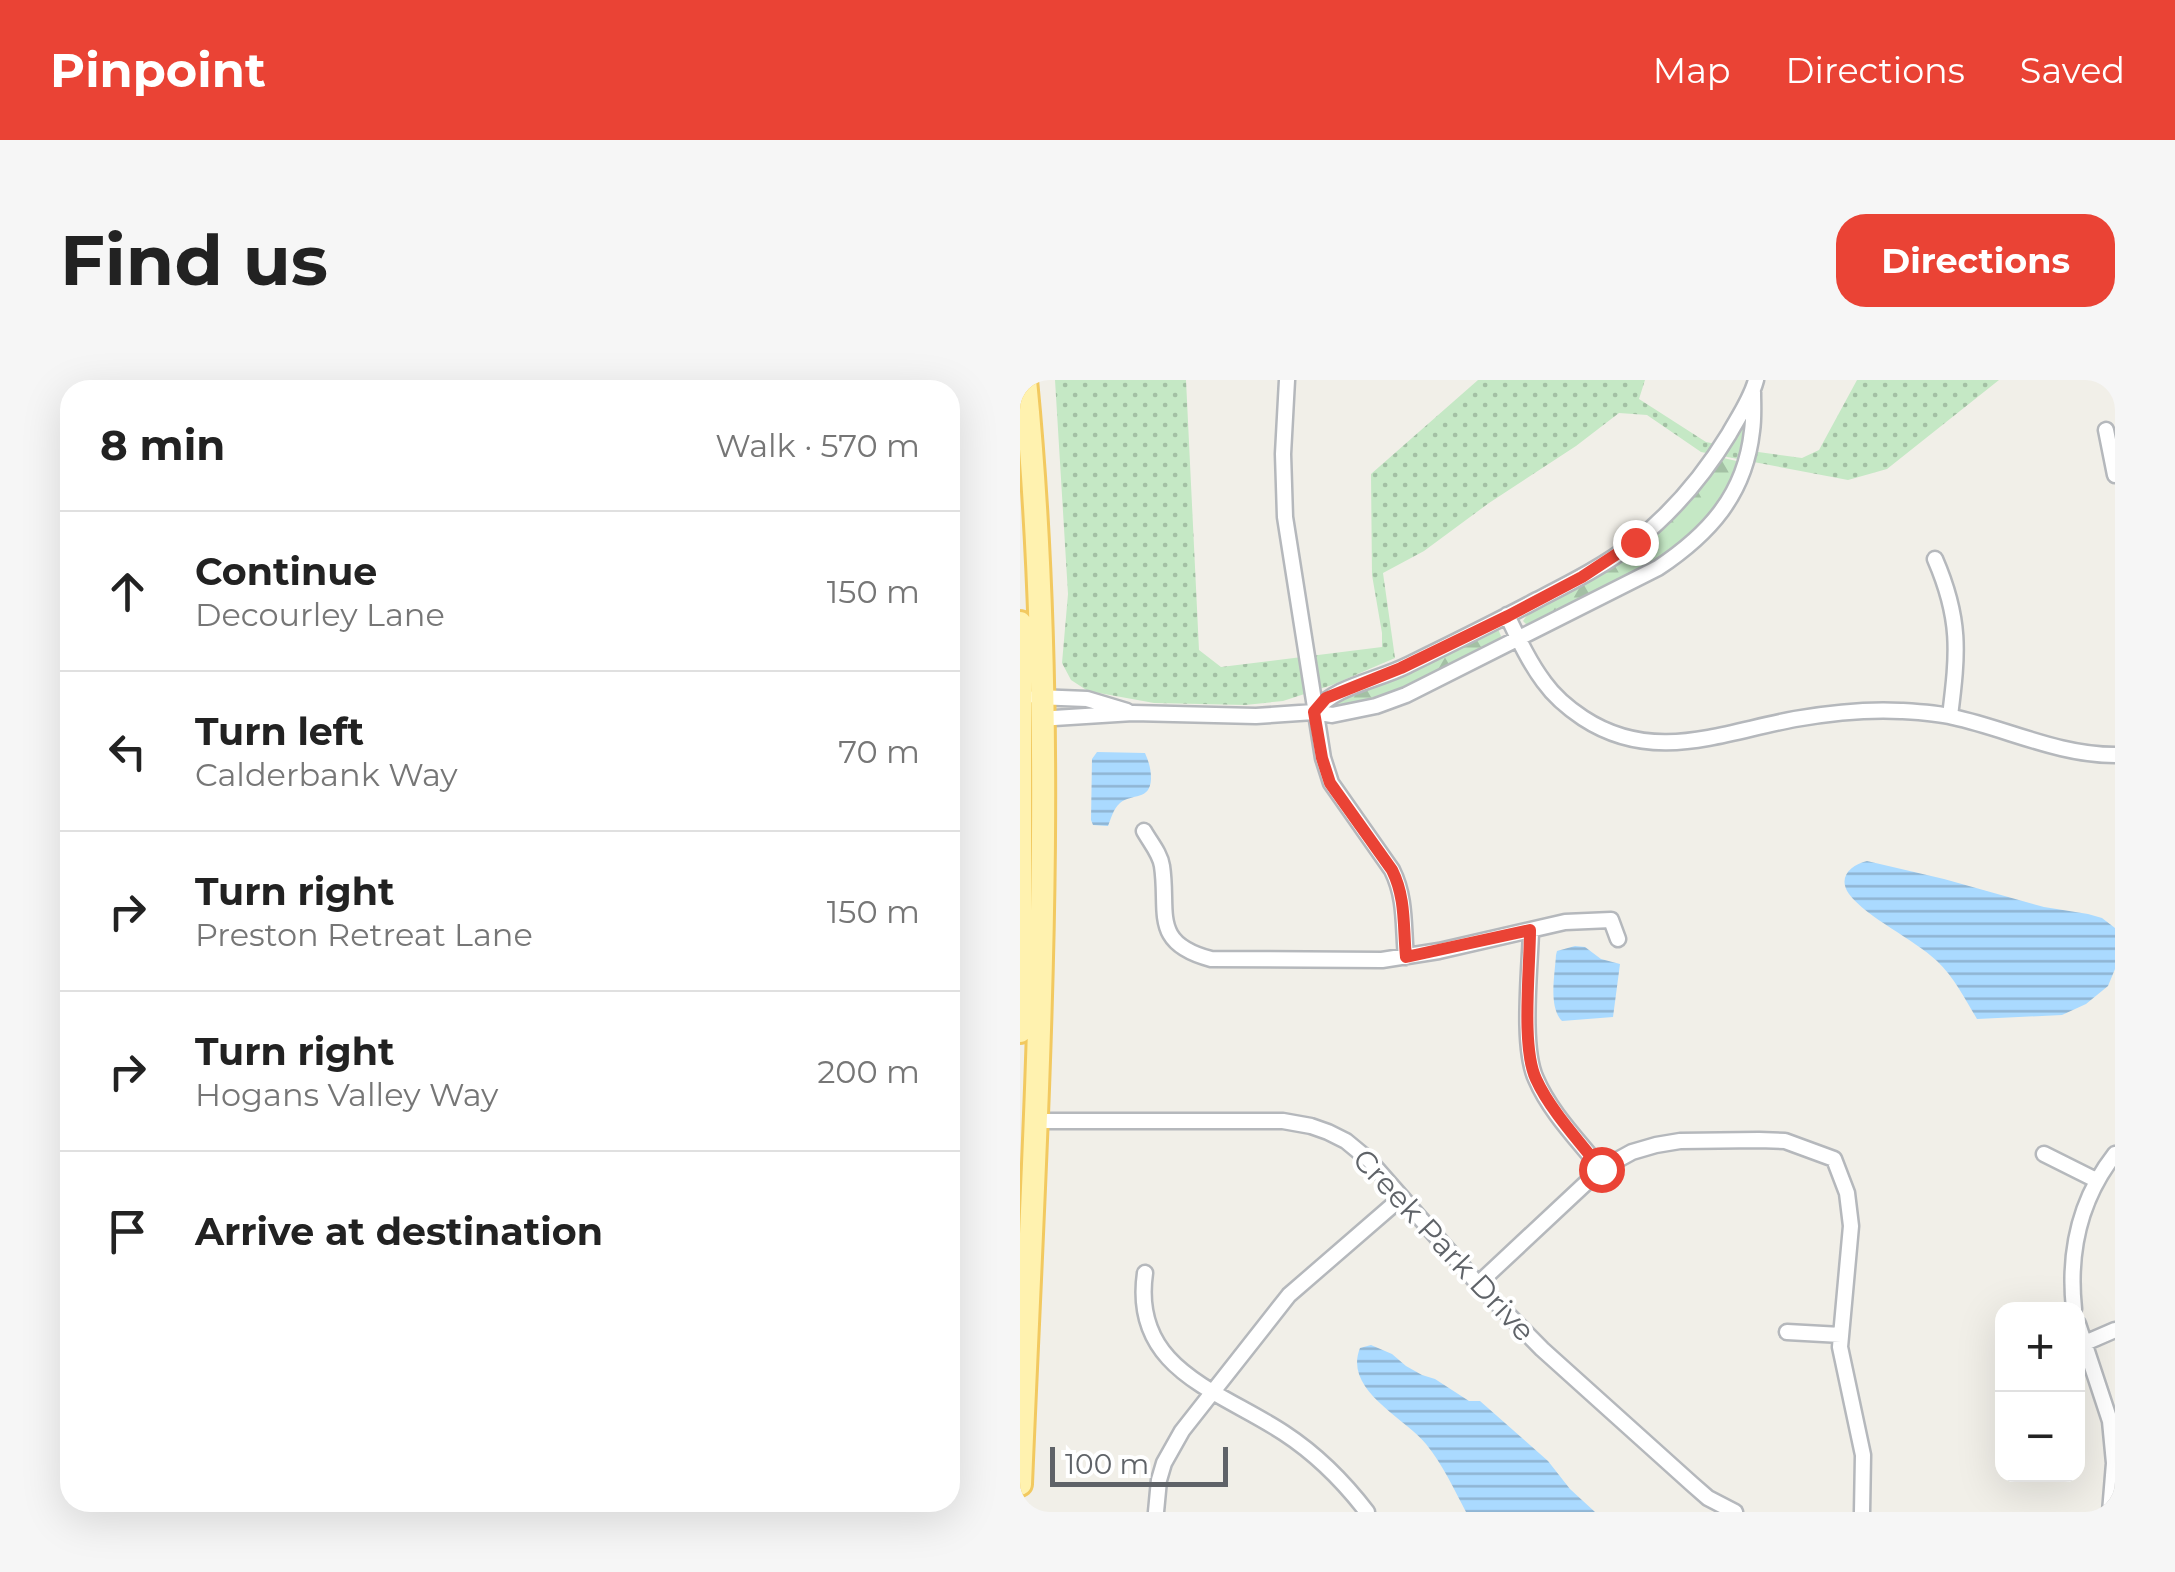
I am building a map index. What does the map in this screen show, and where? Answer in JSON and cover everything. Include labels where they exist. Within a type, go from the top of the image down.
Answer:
[{"type":"main road","points":[[1020,1031],[1028,710],[1039,544],[1025,380]]},
{"type":"main road","points":[[1020,623],[1042,972],[1020,1484]]},
{"type":"street","points":[[1286,380],[1286,517],[1322,758],[1330,783],[1398,883],[1406,957]]},
{"type":"street","points":[[1028,710],[1054,718],[1134,713],[1332,714],[1376,706],[1406,694],[1658,568],[1702,535],[1733,494],[1746,460],[1755,386]]},
{"type":"street","points":[[1314,712],[1326,698],[1401,668],[1508,616],[1582,577],[1635,542],[1697,481],[1755,386]]},
{"type":"street","points":[[2106,430],[2115,475]]},
{"type":"street","points":[[1935,558],[1956,624],[1950,716]]},
{"type":"street","points":[[1508,616],[1543,682],[1558,698],[1598,728],[1634,740],[1672,744],[1794,719],[1855,711],[1900,711],[1950,716],[2060,749],[2115,755]]},
{"type":"street","points":[[1028,710],[1086,699],[1134,713]]},
{"type":"street","points":[[1144,831],[1162,866],[1163,912],[1170,934],[1186,950],[1212,959],[1382,960],[1565,922],[1611,920],[1618,939]]},
{"type":"street","points":[[1530,930],[1531,1067],[1543,1092],[1601,1169]]},
{"type":"street","name":"Creek Park Drive","points":[[1036,1121],[1294,1122],[1346,1141],[1369,1160],[1478,1284],[1542,1349],[1708,1498],[1735,1512]]},
{"type":"street","points":[[1478,1284],[1601,1169],[1632,1152],[1697,1140],[1785,1142],[1834,1159],[1847,1193],[1851,1226],[1841,1334],[1863,1454],[1862,1512]]},
{"type":"street","points":[[2044,1154],[2096,1180]]},
{"type":"street","points":[[2074,1302],[2073,1252],[2082,1214],[2096,1180],[2115,1154]]},
{"type":"street","points":[[1156,1512],[1159,1480],[1172,1447],[1213,1393],[1300,1283],[1401,1198]]},
{"type":"street","points":[[1145,1273],[1143,1310],[1151,1332],[1173,1364],[1213,1393],[1300,1444],[1367,1512]]},
{"type":"street","points":[[2110,1512],[2113,1435],[2085,1343],[2115,1330]]},
{"type":"street","points":[[1786,1332],[1841,1334]]},
{"type":"green space","points":[[1055,380],[1186,380],[1199,650],[1221,667],[1382,647],[1372,575],[1371,474],[1478,380],[1645,380],[1639,399],[1706,442],[1725,446],[1738,426],[1743,426],[1747,430],[1744,450],[1802,458],[1819,450],[1857,380],[1999,380],[1887,469],[1848,480],[1701,452],[1647,415],[1619,413],[1424,551],[1383,573],[1395,658],[1283,701],[1245,705],[1154,703],[1088,691],[1071,680],[1062,663],[1068,594]]},
{"type":"green space","points":[[1719,457],[1741,462],[1718,506],[1690,538],[1659,560],[1528,626],[1523,621],[1528,614],[1588,579]]},
{"type":"green space","points":[[1492,627],[1501,636],[1498,642],[1380,699],[1331,708],[1328,705],[1334,699],[1386,680]]},
{"type":"water","points":[[1097,752],[1145,753],[1150,769],[1147,791],[1120,803],[1108,826],[1093,825],[1091,820],[1092,759]]},
{"type":"water","points":[[1867,861],[2102,918],[2115,928],[2115,969],[2108,986],[2086,1004],[2062,1015],[1977,1019],[1937,961],[1849,894],[1845,877],[1856,865]]},
{"type":"water","points":[[1575,946],[1620,964],[1613,1017],[1562,1021],[1558,1015],[1553,990],[1557,951]]},
{"type":"water","points":[[1371,1345],[1469,1401],[1480,1401],[1548,1461],[1595,1512],[1466,1512],[1426,1444],[1378,1402],[1360,1377],[1360,1348]]},
{"type":"route","points":[[1601,1169],[1543,1092],[1531,1067],[1530,930],[1406,957],[1398,883],[1330,783],[1314,712],[1326,698],[1401,668],[1508,616],[1582,577],[1635,542]]}]
